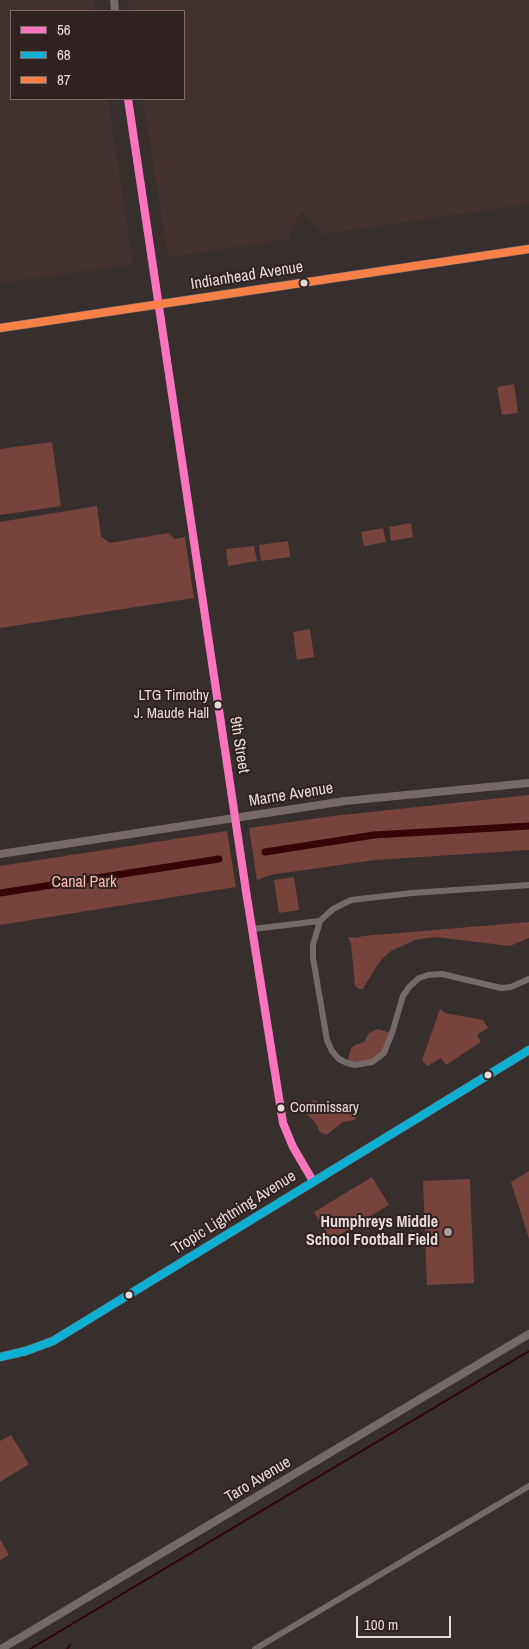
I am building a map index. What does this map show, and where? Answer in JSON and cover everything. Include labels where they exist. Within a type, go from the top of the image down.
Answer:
[{"type":"main road","name":"Indianhead Avenue","points":[[0,328],[529,249]]},
{"type":"main road","name":"Tropic Lightning Avenue","points":[[0,1357],[26,1351],[54,1341],[529,1050]]},
{"type":"street","name":"9th Street","points":[[128,100],[283,1123],[293,1147],[313,1181]]},
{"type":"street","name":"Marne Avenue","points":[[0,854],[345,801],[529,783]]},
{"type":"street","points":[[529,885],[412,893],[351,900],[333,909],[320,921],[313,945],[313,958],[327,1040],[332,1051],[347,1064],[355,1065],[372,1062],[384,1053],[403,996],[419,978],[442,974],[500,988],[511,987],[529,979]]},
{"type":"street","points":[[253,929],[320,921]]},
{"type":"street","name":"Taro Avenue","points":[[1,1649],[529,1334]]},
{"type":"street","points":[[255,1649],[529,1486]]},
{"type":"shaded area","points":[[0,0],[93,0],[95,10],[10,10],[10,100],[108,100],[133,264],[0,283]]},
{"type":"shaded area","points":[[128,0],[529,0],[529,204],[321,234],[320,229],[302,211],[290,234],[291,239],[168,257],[143,100],[185,100],[185,10],[130,10]]},
{"type":"green space","points":[[514,384],[518,413],[502,415],[497,387]]},
{"type":"green space","points":[[52,442],[61,506],[0,515],[0,449]]},
{"type":"green space","points":[[97,506],[101,536],[110,543],[168,533],[175,539],[185,537],[194,598],[0,628],[0,522]]},
{"type":"green space","points":[[411,523],[413,537],[391,541],[389,527]]},
{"type":"green space","points":[[383,528],[386,542],[364,546],[361,532]]},
{"type":"green space","points":[[288,541],[290,557],[261,561],[259,545]]},
{"type":"green space","points":[[254,546],[257,561],[228,566],[226,549]]},
{"type":"green space","points":[[310,629],[314,657],[297,660],[293,632]]},
{"type":"green space","points":[[529,795],[529,850],[375,860],[270,875],[257,880],[249,828],[333,816]]},
{"type":"green space","name":"Canal Park","points":[[227,831],[236,887],[0,925],[0,866]]},
{"type":"green space","points":[[294,877],[299,910],[279,913],[274,880]]},
{"type":"green space","points":[[529,922],[529,938],[510,946],[435,937],[415,940],[391,951],[383,958],[363,989],[355,986],[351,943],[348,937],[356,938]]},
{"type":"green space","points":[[440,1009],[445,1013],[483,1020],[488,1028],[477,1035],[481,1042],[446,1065],[441,1058],[427,1066],[422,1060]]},
{"type":"green space","points":[[378,1029],[392,1033],[379,1059],[347,1063],[351,1048],[364,1042],[369,1033]]},
{"type":"green space","points":[[315,1100],[323,1105],[334,1105],[340,1109],[352,1108],[357,1113],[356,1117],[354,1120],[343,1122],[328,1134],[324,1134],[320,1132],[315,1122],[307,1114],[307,1104]]},
{"type":"green space","points":[[529,1171],[529,1239],[511,1182]]},
{"type":"green space","points":[[372,1177],[389,1205],[331,1240],[314,1212]]},
{"type":"green space","name":"Humphreys Middle School Football Field","points":[[470,1179],[474,1283],[427,1285],[423,1181]]},
{"type":"green space","points":[[11,1435],[29,1464],[0,1482],[0,1441]]},
{"type":"green space","points":[[0,1539],[9,1555],[0,1560]]},
{"type":"waterway","points":[[265,852],[374,835],[529,826]]},
{"type":"waterway","points":[[0,893],[219,859]]},
{"type":"waterway","points":[[30,1649],[529,1351]]},
{"type":"waterway","points":[[67,1649],[70,1645]]},
{"type":"transit line","name":"56","points":[[128,100],[246,891],[283,1123],[293,1147],[313,1181]]},
{"type":"transit line","name":"87","points":[[0,328],[529,249]]},
{"type":"transit line","name":"68","points":[[0,1357],[26,1351],[53,1341],[529,1050]]},
{"type":"place","name":"LTG Timothy J. Maude Hall","points":[[218,705]]},
{"type":"place","name":"Commissary","points":[[281,1108]]},
{"type":"place","name":"Humphreys Middle School Football Field","points":[[448,1232]]}]
